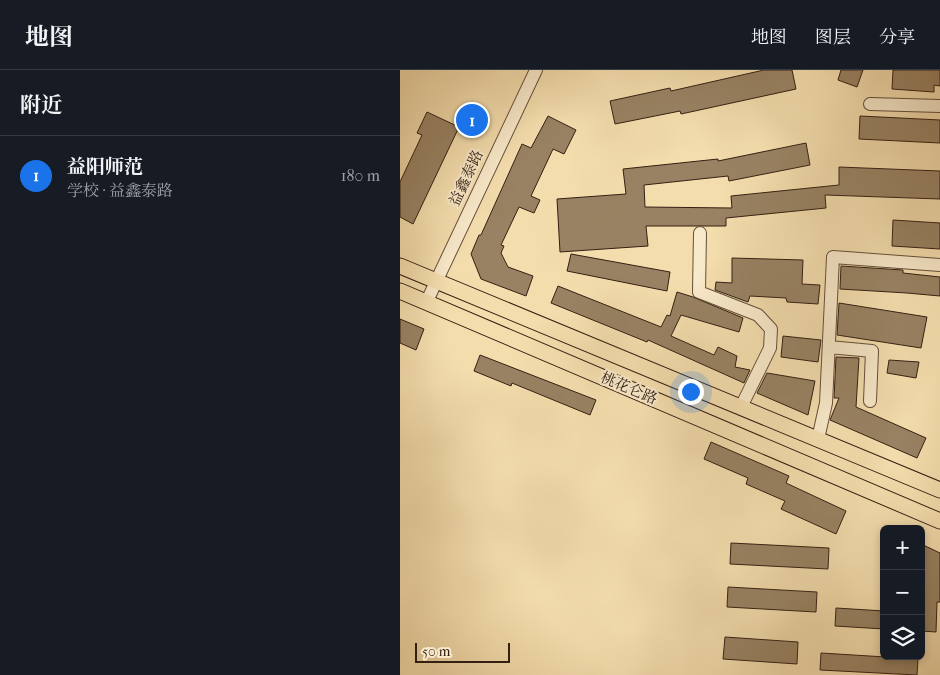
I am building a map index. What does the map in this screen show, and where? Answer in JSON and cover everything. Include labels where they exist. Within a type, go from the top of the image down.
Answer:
[{"type":"main road","name":"桃花仑路","points":[[400,266],[940,490]]},
{"type":"main road","name":"桃花仑路","points":[[400,291],[940,521]]},
{"type":"street","name":"益鑫泰路","points":[[427,301],[536,70]]},
{"type":"street","points":[[870,104],[940,106]]},
{"type":"street","points":[[700,233],[698,292],[758,315],[771,330],[770,348],[741,407]]},
{"type":"street","points":[[818,439],[826,403],[833,257],[940,265]]},
{"type":"street","points":[[829,347],[872,351],[870,401]]},
{"type":"building","points":[[764,70],[792,70],[796,89],[681,114],[680,111],[615,124],[610,101],[670,88],[671,91]]},
{"type":"building","points":[[841,70],[863,70],[857,87],[838,80]]},
{"type":"building","points":[[893,70],[940,70],[940,86],[934,85],[934,92],[892,89]]},
{"type":"building","points":[[427,112],[459,127],[413,224],[400,217],[400,182],[422,135],[417,133]]},
{"type":"building","points":[[548,116],[576,130],[564,154],[553,149],[531,196],[540,200],[534,213],[519,207],[501,245],[504,246],[501,253],[508,267],[533,276],[526,296],[481,279],[471,254],[522,144],[531,148]]},
{"type":"building","points":[[860,116],[940,120],[940,143],[859,139]]},
{"type":"building","points":[[806,143],[810,165],[729,181],[728,176],[644,185],[645,207],[732,208],[731,196],[839,185],[839,167],[940,171],[940,199],[825,195],[826,208],[726,218],[726,226],[646,226],[648,246],[560,252],[557,199],[626,194],[623,169],[718,159],[718,161]]},
{"type":"building","points":[[893,220],[940,223],[940,249],[892,246]]},
{"type":"building","points":[[571,254],[670,272],[667,291],[567,271]]},
{"type":"building","points":[[732,258],[803,260],[802,284],[820,285],[818,304],[787,302],[786,298],[750,296],[748,302],[715,290],[716,282],[732,283]]},
{"type":"building","points":[[841,266],[903,270],[903,273],[940,277],[940,296],[840,289]]},
{"type":"building","points":[[558,286],[661,327],[667,315],[670,316],[677,292],[743,318],[739,332],[681,315],[671,336],[714,355],[718,347],[737,356],[735,367],[750,370],[744,383],[648,340],[647,342],[551,303]]},
{"type":"building","points":[[839,303],[927,317],[921,348],[837,335]]},
{"type":"building","points":[[400,319],[424,329],[416,350],[400,343]]},
{"type":"building","points":[[783,336],[821,340],[818,362],[781,357]]},
{"type":"building","points":[[480,355],[596,400],[590,415],[512,383],[511,386],[474,371]]},
{"type":"building","points":[[836,357],[859,358],[856,407],[926,438],[917,458],[830,420],[839,398],[834,398]]},
{"type":"building","points":[[889,360],[919,362],[916,378],[887,373]]},
{"type":"building","points":[[767,373],[815,381],[808,415],[757,393]]},
{"type":"building","points":[[711,442],[789,476],[786,483],[846,511],[836,534],[781,509],[785,501],[746,484],[748,478],[704,459]]},
{"type":"building","points":[[731,543],[829,548],[828,569],[730,564]]},
{"type":"building","points":[[925,546],[940,553],[940,602],[937,602],[936,632],[925,631]]},
{"type":"building","points":[[728,587],[817,592],[816,612],[727,607]]},
{"type":"building","points":[[836,608],[880,611],[880,629],[835,626]]},
{"type":"building","points":[[725,637],[798,642],[797,664],[723,659]]},
{"type":"building","points":[[821,653],[880,657],[880,660],[918,660],[917,675],[820,670]]},
{"type":"place","name":"益阳师范","points":[[472,120]]}]
